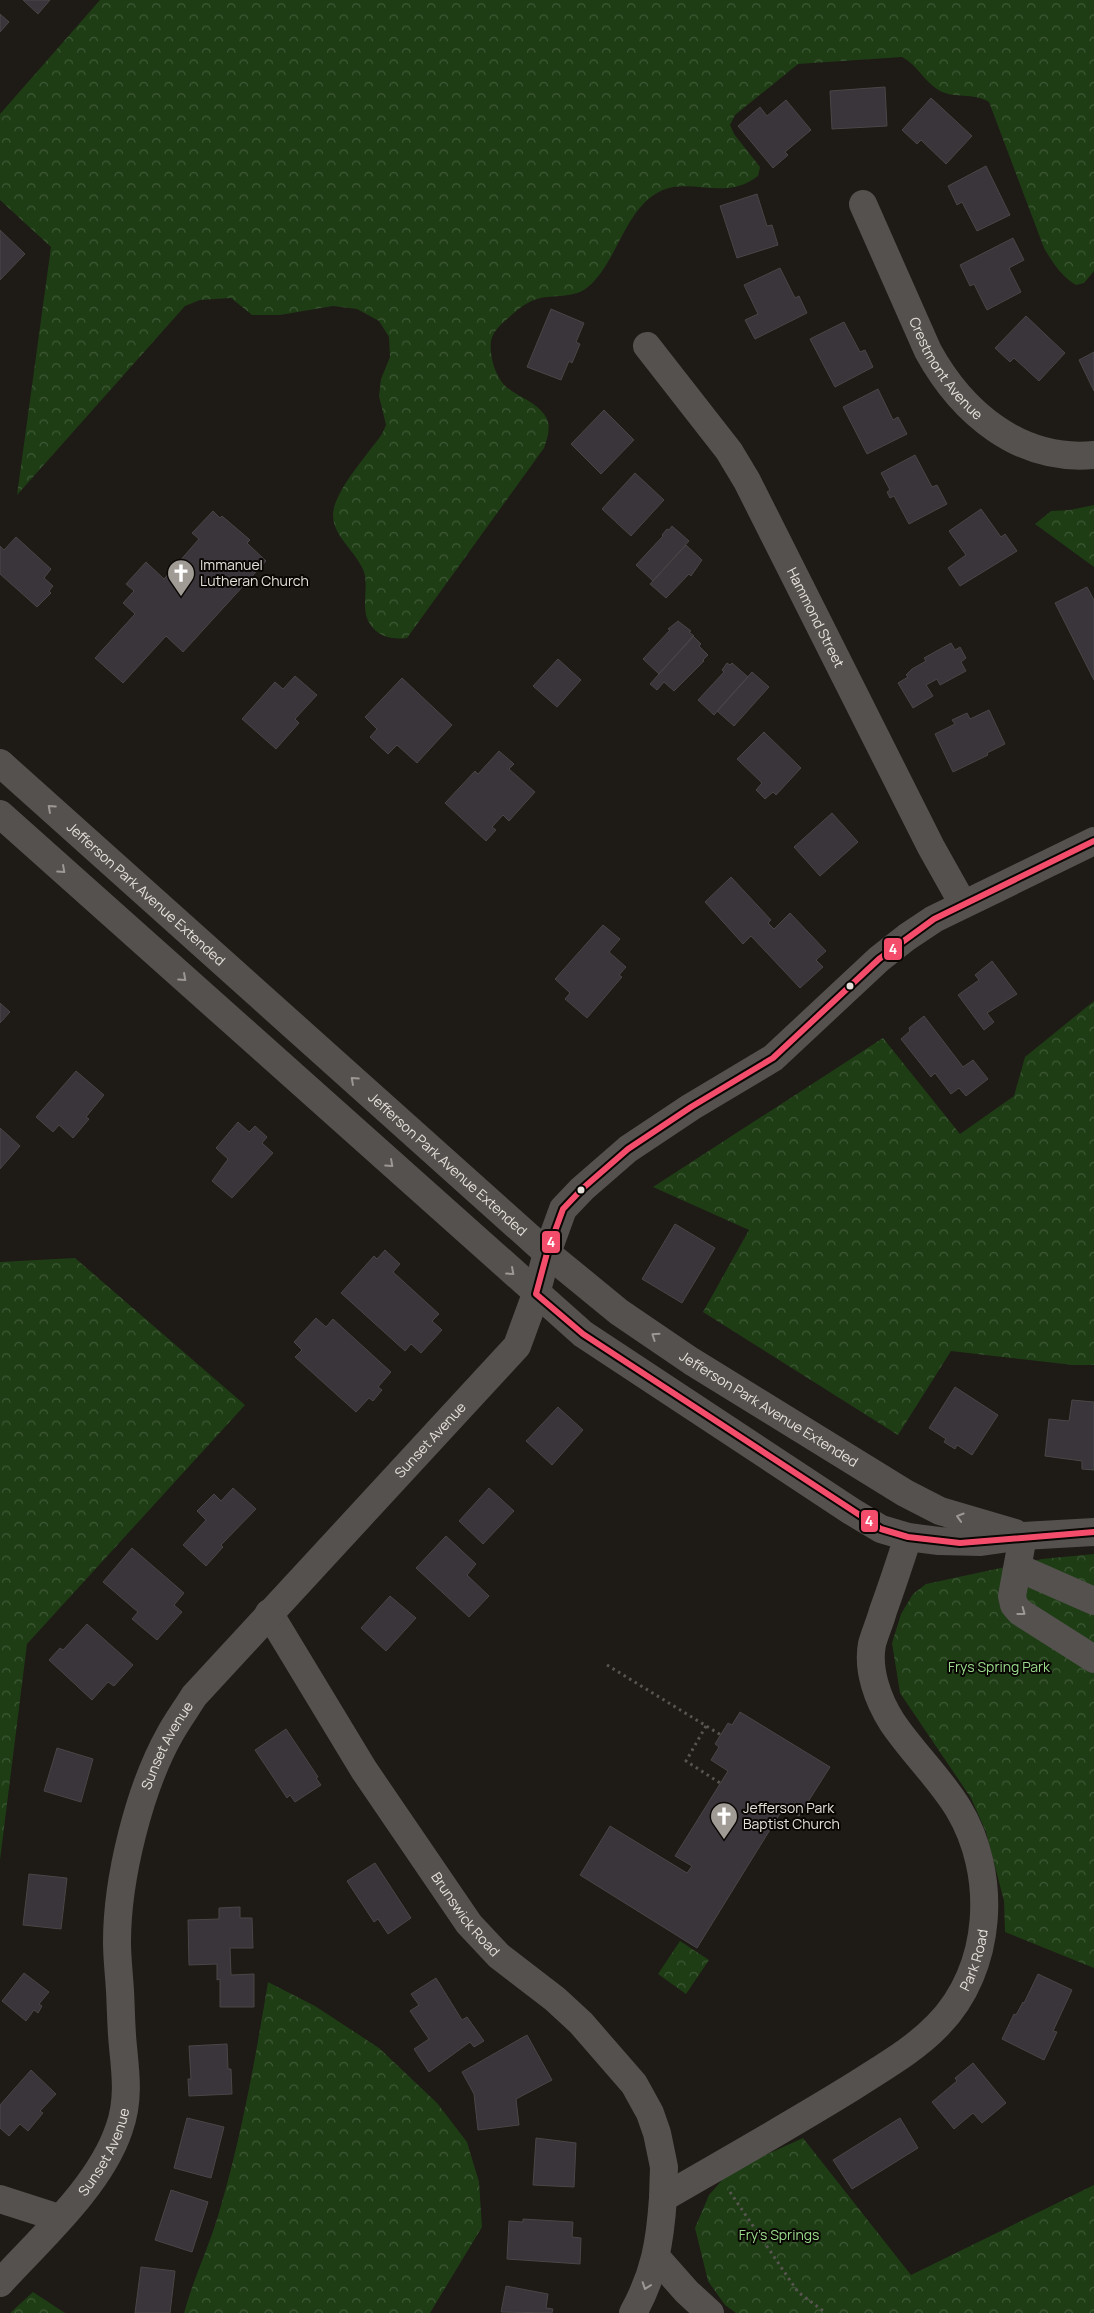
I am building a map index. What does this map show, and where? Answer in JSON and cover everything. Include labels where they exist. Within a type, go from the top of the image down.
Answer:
[{"type":"street","name":"Crestmont Avenue","points":[[863,204],[928,351],[938,370],[960,400],[987,424],[1018,442],[1052,455],[1078,457],[1094,455]]},
{"type":"street","name":"Hammond Street","points":[[647,346],[729,451],[743,473],[931,847],[963,904]]},
{"type":"street","name":"Jefferson Park Avenue Extended","points":[[0,763],[547,1253],[619,1312],[691,1361],[905,1493],[940,1511],[1023,1536]]},
{"type":"street","name":"Jefferson Park Avenue Extended","points":[[0,814],[583,1334],[851,1511],[881,1529],[908,1537],[960,1543],[1023,1536],[1094,1532]]},
{"type":"street","name":"Sunset Avenue","points":[[0,2283],[90,2183],[108,2157],[120,2128],[125,2103],[126,2071],[122,2046],[117,1941],[120,1898],[130,1844],[151,1776],[169,1735],[194,1696],[518,1346],[563,1209],[582,1189],[628,1149],[692,1107],[773,1058],[879,959],[934,919],[1094,841]]},
{"type":"street","points":[[1023,1536],[1012,1596],[1014,1605],[1020,1612],[1094,1659]]},
{"type":"street","name":"Park Road","points":[[663,2198],[802,2118],[913,2048],[939,2024],[955,2003],[975,1964],[983,1930],[984,1894],[981,1866],[970,1832],[957,1807],[892,1722],[879,1698],[872,1672],[872,1645],[908,1537]]},
{"type":"street","points":[[1018,1568],[1094,1601]]},
{"type":"street","name":"Brunswick Road","points":[[269,1613],[364,1770],[469,1924],[499,1956],[555,1999],[581,2023],[634,2084],[650,2113],[657,2133],[664,2167],[663,2198]]},
{"type":"street","points":[[633,2313],[644,2293],[656,2257],[660,2241],[663,2198]]},
{"type":"street","points":[[0,2199],[59,2218]]},
{"type":"street","points":[[656,2257],[687,2292],[710,2313]]},
{"type":"path","points":[[607,1664],[721,1735]]},
{"type":"path","points":[[706,1726],[686,1761],[720,1783]]},
{"type":"path","points":[[714,2169],[798,2292],[826,2313]]},
{"type":"green space","points":[[100,0],[1094,0],[1094,271],[1084,283],[1076,285],[1062,273],[1047,254],[989,102],[976,97],[952,95],[940,91],[908,60],[902,57],[798,64],[735,115],[730,125],[734,134],[760,167],[758,176],[734,187],[686,186],[663,190],[639,208],[607,264],[588,287],[576,293],[532,301],[516,311],[497,329],[491,341],[494,367],[504,385],[535,405],[544,414],[549,426],[544,448],[407,638],[386,637],[373,628],[367,618],[364,572],[337,530],[333,515],[339,495],[345,484],[382,434],[386,425],[379,396],[381,379],[390,357],[389,337],[379,321],[357,309],[333,306],[280,315],[252,315],[231,298],[200,300],[185,306],[17,495],[51,247],[0,200],[0,114]]},
{"type":"green space","points":[[1094,505],[1094,567],[1035,524],[1051,511],[1070,510]]},
{"type":"green space","points":[[1094,1001],[1094,1365],[1073,1365],[951,1351],[898,1435],[703,1312],[749,1230],[653,1187],[883,1038],[960,1134],[1014,1096],[1025,1057]]},
{"type":"green space","points":[[75,1258],[245,1405],[27,1644],[0,1860],[0,1262]]},
{"type":"green space","name":"Frys Spring Park","points":[[1094,1554],[1094,1968],[1005,1932],[1004,1901],[986,1832],[971,1798],[900,1693],[892,1643],[901,1614],[913,1594],[926,1584],[1042,1559]]},
{"type":"green space","points":[[680,1941],[709,1960],[686,1994],[658,1974]]},
{"type":"green space","points":[[268,1982],[315,2006],[379,2048],[437,2103],[467,2142],[479,2182],[482,2227],[430,2313],[184,2313],[218,2216],[234,2158],[253,2070]]},
{"type":"green space","name":"Fry's Springs","points":[[803,2138],[911,2275],[1094,2185],[1094,2313],[736,2313],[725,2305],[708,2281],[695,2228],[709,2195],[730,2171]]},
{"type":"green space","points":[[33,2292],[65,2313],[10,2313]]},
{"type":"building","points":[[23,0],[50,0],[38,14]]},
{"type":"building","points":[[0,14],[9,22],[0,32]]},
{"type":"building","points":[[885,87],[887,126],[832,129],[830,91]]},
{"type":"building","points":[[931,98],[972,136],[946,164],[921,140],[917,144],[902,130]]},
{"type":"building","points":[[786,100],[811,130],[785,152],[788,155],[773,168],[738,126],[760,107],[767,116]]},
{"type":"building","points":[[986,166],[1010,215],[977,231],[962,202],[957,205],[948,186]]},
{"type":"building","points":[[757,194],[767,226],[772,225],[778,245],[737,258],[720,206]]},
{"type":"building","points":[[0,230],[25,254],[0,280]]},
{"type":"building","points":[[1013,238],[1024,260],[1009,268],[1021,292],[987,310],[974,284],[970,286],[960,265]]},
{"type":"building","points":[[780,268],[795,298],[799,296],[807,313],[755,339],[745,320],[758,314],[744,285]]},
{"type":"building","points":[[551,309],[584,323],[576,342],[580,344],[572,363],[569,361],[561,380],[527,367]]},
{"type":"building","points":[[1026,316],[1065,353],[1039,381],[1014,358],[1010,362],[995,348]]},
{"type":"building","points":[[844,322],[860,352],[865,350],[873,367],[835,387],[810,339]]},
{"type":"building","points":[[1094,352],[1094,391],[1079,360]]},
{"type":"building","points":[[878,389],[893,420],[898,417],[907,434],[867,454],[843,407]]},
{"type":"building","points":[[604,410],[634,440],[601,474],[571,444]]},
{"type":"building","points":[[915,455],[932,487],[937,485],[947,504],[909,524],[894,496],[890,498],[887,492],[890,490],[881,473]]},
{"type":"building","points":[[635,473],[664,500],[631,536],[602,509]]},
{"type":"building","points":[[981,509],[1001,537],[1005,534],[1017,551],[960,586],[948,568],[966,555],[949,531]]},
{"type":"building","name":"Immanuel Lutheran Church","points":[[213,511],[220,518],[222,516],[250,540],[247,543],[266,561],[183,652],[166,636],[123,683],[95,658],[135,614],[123,603],[134,591],[126,584],[146,562],[164,579],[199,539],[192,533]]},
{"type":"building","points":[[672,526],[689,541],[653,581],[636,565],[663,536],[667,529],[669,530]]},
{"type":"building","points":[[16,537],[51,569],[44,578],[53,586],[49,591],[51,593],[37,607],[0,574],[0,546],[4,550]]},
{"type":"building","points":[[686,545],[702,560],[691,576],[689,574],[666,598],[650,584]]},
{"type":"building","points":[[1087,587],[1094,600],[1094,680],[1055,603]]},
{"type":"building","points":[[678,621],[691,631],[689,632],[694,636],[659,674],[643,659],[670,630],[668,629]]},
{"type":"building","points":[[693,636],[708,655],[704,661],[674,691],[664,682],[657,690],[650,684]]},
{"type":"building","points":[[951,643],[955,650],[960,647],[966,658],[961,662],[966,671],[940,685],[937,679],[926,685],[933,696],[913,708],[898,683],[908,677],[906,675],[912,669],[926,661],[924,658]]},
{"type":"building","points":[[558,659],[581,680],[557,707],[533,686]]},
{"type":"building","points":[[727,663],[730,665],[732,663],[748,677],[714,715],[698,700],[724,672],[722,670]]},
{"type":"building","points":[[752,672],[769,687],[734,726],[717,711]]},
{"type":"building","points":[[295,676],[317,695],[295,719],[299,723],[276,749],[242,719],[275,682],[283,689]]},
{"type":"building","points":[[402,678],[452,725],[417,763],[397,745],[388,754],[370,737],[377,729],[365,717]]},
{"type":"building","points":[[989,710],[1005,744],[987,753],[988,755],[953,772],[935,734],[955,724],[952,720],[967,713],[970,719]]},
{"type":"building","points":[[764,732],[801,768],[776,795],[773,792],[765,799],[756,790],[762,783],[737,759]]},
{"type":"building","points":[[499,751],[514,764],[509,769],[535,792],[509,821],[503,815],[492,827],[496,830],[486,841],[445,803],[475,771],[478,774]]},
{"type":"building","points":[[832,813],[858,842],[820,876],[794,847]]},
{"type":"building","points":[[731,877],[771,920],[768,923],[774,929],[790,913],[826,951],[816,960],[823,967],[800,988],[751,936],[743,944],[705,902]]},
{"type":"building","points":[[603,925],[620,939],[609,952],[626,967],[619,975],[622,977],[587,1018],[565,999],[570,993],[555,979]]},
{"type":"building","points":[[992,961],[1017,994],[987,1013],[994,1022],[984,1030],[958,995],[979,980],[975,975]]},
{"type":"building","points":[[0,1003],[10,1012],[0,1023]]},
{"type":"building","points":[[924,1016],[963,1067],[973,1060],[988,1079],[966,1096],[959,1088],[951,1094],[935,1073],[931,1077],[901,1039],[910,1031],[909,1028]]},
{"type":"building","points":[[76,1071],[104,1095],[86,1117],[89,1119],[73,1138],[59,1125],[53,1132],[36,1117]]},
{"type":"building","points":[[238,1122],[249,1132],[255,1126],[267,1137],[262,1143],[273,1153],[232,1198],[212,1181],[228,1159],[216,1148]]},
{"type":"building","points":[[0,1128],[20,1146],[0,1169]]},
{"type":"building","points":[[675,1224],[715,1248],[682,1303],[642,1279]]},
{"type":"building","points":[[385,1250],[400,1264],[393,1272],[439,1314],[432,1321],[442,1330],[421,1353],[411,1344],[405,1351],[341,1293],[374,1256],[377,1259]]},
{"type":"building","points":[[316,1318],[326,1327],[333,1319],[391,1372],[378,1387],[382,1390],[373,1401],[369,1398],[356,1412],[295,1357],[302,1350],[294,1342]]},
{"type":"building","points":[[955,1387],[998,1415],[972,1455],[957,1445],[955,1449],[944,1442],[946,1439],[929,1428]]},
{"type":"building","points":[[1072,1400],[1094,1402],[1094,1470],[1082,1469],[1082,1461],[1045,1456],[1049,1419],[1069,1421]]},
{"type":"building","points":[[558,1407],[583,1430],[552,1465],[526,1441]]},
{"type":"building","points":[[233,1488],[256,1509],[221,1545],[223,1547],[206,1566],[183,1545],[206,1520],[197,1511],[214,1494],[221,1501]]},
{"type":"building","points":[[489,1488],[514,1511],[483,1544],[459,1521]]},
{"type":"building","points":[[446,1536],[476,1564],[467,1575],[489,1596],[469,1617],[416,1568]]},
{"type":"building","points":[[132,1548],[184,1593],[174,1605],[182,1612],[157,1640],[132,1619],[138,1612],[103,1582]]},
{"type":"building","points":[[390,1596],[416,1618],[386,1651],[361,1628]]},
{"type":"building","points":[[87,1624],[133,1665],[114,1686],[108,1682],[92,1700],[49,1660],[60,1648],[63,1650]]},
{"type":"building","name":"Jefferson Park Baptist Church","points":[[740,1712],[830,1767],[799,1816],[784,1807],[697,1948],[580,1875],[610,1826],[687,1873],[692,1866],[675,1856],[728,1771],[711,1760],[719,1747],[715,1744],[728,1723],[732,1725]]},
{"type":"building","points":[[286,1729],[318,1777],[316,1778],[321,1785],[295,1802],[290,1795],[287,1798],[255,1750]]},
{"type":"building","points":[[57,1748],[93,1759],[81,1802],[44,1791]]},
{"type":"building","points":[[375,1863],[411,1918],[388,1934],[378,1919],[374,1922],[347,1881]]},
{"type":"building","points":[[29,1874],[67,1878],[61,1929],[23,1925]]},
{"type":"building","points":[[240,1907],[240,1918],[252,1918],[253,1948],[230,1948],[231,1975],[254,1974],[254,2007],[220,2007],[220,1979],[217,1980],[217,1964],[189,1965],[188,1920],[219,1919],[219,1908]]},
{"type":"building","points":[[24,1973],[49,1992],[39,2004],[42,2006],[38,2013],[34,2010],[26,2021],[2,2001]]},
{"type":"building","points":[[1038,1974],[1072,1990],[1053,2031],[1057,2032],[1044,2060],[1002,2039],[1014,2014],[1016,2015],[1024,2003]]},
{"type":"building","points":[[436,1978],[462,2020],[467,2017],[484,2041],[474,2047],[470,2042],[429,2072],[414,2049],[429,2039],[410,2011],[419,2005],[411,1994]]},
{"type":"building","points":[[527,2035],[552,2080],[516,2099],[519,2125],[478,2130],[474,2094],[462,2072]]},
{"type":"building","points":[[227,2044],[232,2094],[189,2096],[188,2079],[191,2079],[189,2046]]},
{"type":"building","points":[[973,2063],[1006,2103],[982,2123],[973,2113],[954,2129],[932,2102],[957,2081],[955,2078]]},
{"type":"building","points":[[31,2070],[56,2094],[40,2111],[43,2113],[28,2131],[20,2124],[9,2136],[0,2128],[0,2105]]},
{"type":"building","points":[[187,2118],[224,2127],[211,2178],[174,2168]]},
{"type":"building","points":[[900,2118],[918,2148],[852,2189],[833,2160]]},
{"type":"building","points":[[536,2138],[576,2143],[574,2187],[533,2185]]},
{"type":"building","points":[[171,2190],[208,2202],[192,2252],[155,2240]]},
{"type":"building","points":[[523,2219],[573,2222],[572,2237],[581,2238],[580,2264],[507,2259],[509,2221],[523,2222]]},
{"type":"building","points":[[141,2267],[175,2271],[170,2313],[135,2313]]},
{"type":"building","points":[[506,2286],[548,2294],[546,2308],[553,2309],[552,2313],[501,2312]]},
{"type":"transit line","name":"4","points":[[1094,841],[934,919],[879,959],[773,1058],[691,1107],[628,1149],[582,1189],[563,1209],[547,1253],[536,1294],[583,1334],[881,1529],[908,1537],[960,1543],[1094,1532]]},
{"type":"place","name":"Immanuel Lutheran Church","points":[[181,597]]},
{"type":"place","name":"Jefferson Park Baptist Church","points":[[724,1840]]}]
